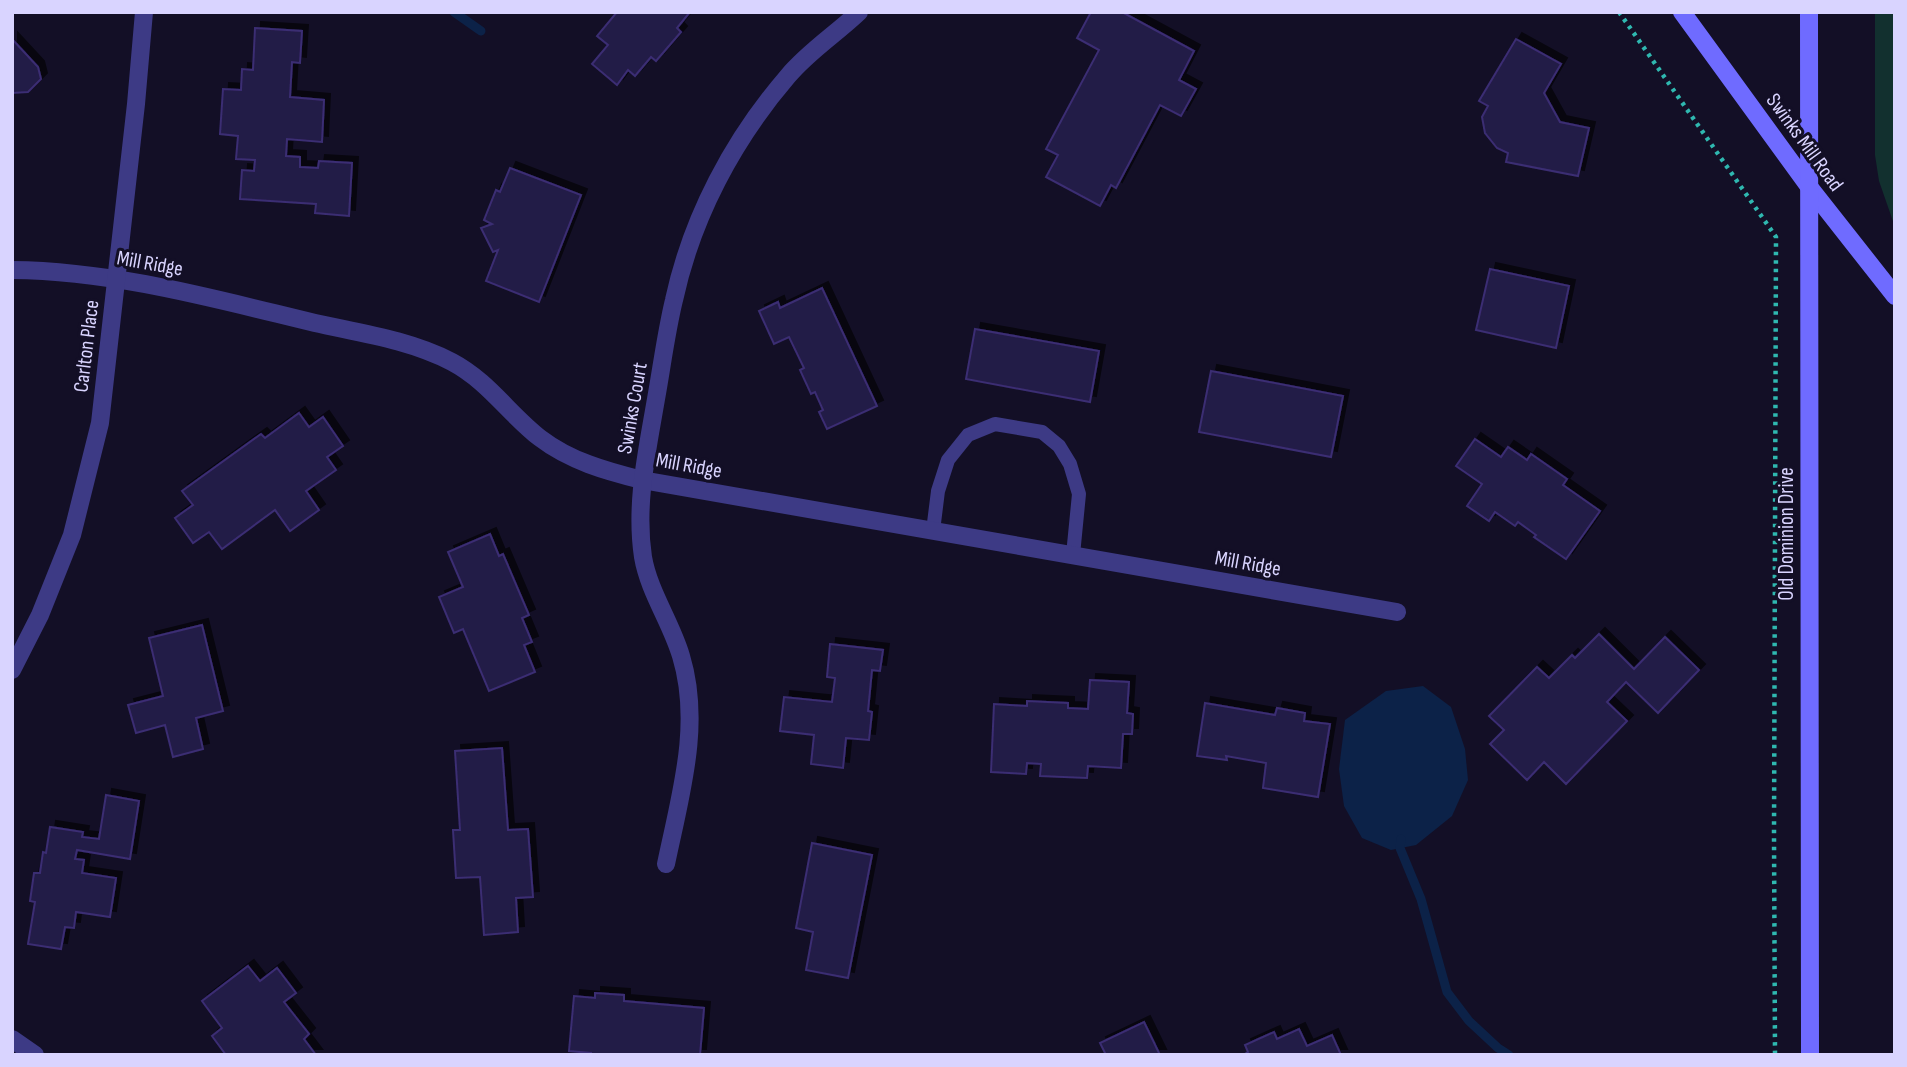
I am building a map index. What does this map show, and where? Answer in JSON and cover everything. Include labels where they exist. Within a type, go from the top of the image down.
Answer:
[{"type":"main road","name":"Swinks Mill Road","points":[[1682,12],[1810,188],[1895,296]]},
{"type":"main road","name":"Old Dominion Drive","points":[[1809,12],[1810,1055]]},
{"type":"street","name":"Carlton Place","points":[[12,670],[40,615],[72,535],[100,423],[144,12]]},
{"type":"street","name":"Swinks Court","points":[[666,864],[683,785],[691,724],[687,681],[681,655],[649,582],[643,558],[639,519],[642,480],[673,301],[703,209],[746,129],[789,74],[859,12]]},
{"type":"street","name":"Mill Ridge","points":[[12,270],[117,279],[183,291],[407,345],[452,362],[481,381],[540,438],[565,454],[602,470],[642,480],[1397,611]]},
{"type":"street","points":[[12,1039],[35,1055]]},
{"type":"lane","points":[[933,531],[939,491],[948,460],[968,435],[995,424],[1042,432],[1059,446],[1070,464],[1079,494],[1073,555]]},
{"type":"path","points":[[1619,12],[1776,237],[1775,1055]]},
{"type":"green space","points":[[1875,12],[1895,12],[1895,227],[1879,181],[1875,155]]},
{"type":"water","points":[[1423,686],[1451,707],[1465,749],[1468,780],[1452,816],[1416,845],[1391,850],[1362,838],[1344,806],[1339,769],[1345,720],[1386,691]]},
{"type":"building","points":[[617,12],[690,12],[677,28],[681,32],[656,61],[651,57],[635,76],[628,70],[617,85],[592,64],[608,45],[597,36]]},
{"type":"building","points":[[1091,12],[1122,12],[1194,51],[1179,80],[1196,89],[1181,116],[1160,105],[1116,188],[1111,185],[1100,206],[1046,177],[1058,155],[1046,149],[1099,50],[1077,38]]},
{"type":"building","points":[[255,28],[302,31],[300,63],[292,62],[290,97],[324,100],[322,142],[287,139],[286,156],[300,157],[300,167],[318,168],[319,161],[352,163],[349,216],[315,213],[316,204],[240,199],[242,170],[254,171],[255,160],[236,159],[238,136],[220,134],[223,89],[241,90],[242,69],[253,70]]},
{"type":"building","points":[[12,39],[38,67],[41,79],[28,92],[12,93]]},
{"type":"building","points":[[1516,39],[1561,64],[1544,93],[1560,122],[1589,128],[1578,176],[1506,162],[1508,153],[1497,148],[1485,133],[1482,117],[1488,106],[1479,101]]},
{"type":"building","points":[[510,168],[581,195],[539,302],[486,281],[498,250],[493,252],[481,228],[492,224],[484,220],[496,190],[500,192]]},
{"type":"building","points":[[1490,269],[1569,286],[1556,348],[1476,330]]},
{"type":"building","points":[[822,288],[877,406],[827,429],[819,412],[823,410],[815,392],[811,394],[800,370],[804,368],[789,337],[774,344],[759,311],[778,302],[780,308]]},
{"type":"building","points":[[975,329],[1099,351],[1090,402],[966,379]]},
{"type":"building","points":[[1211,371],[1343,396],[1331,457],[1199,432]]},
{"type":"building","points":[[299,413],[309,427],[323,417],[343,446],[327,457],[336,470],[306,491],[319,510],[290,531],[275,510],[222,549],[209,532],[193,543],[175,518],[193,505],[182,491],[261,434],[265,438]]},
{"type":"building","points":[[1475,439],[1501,457],[1508,447],[1527,460],[1531,454],[1567,479],[1563,485],[1600,511],[1566,559],[1534,537],[1536,535],[1518,522],[1515,526],[1495,512],[1489,521],[1467,506],[1482,484],[1456,466]]},
{"type":"building","points":[[490,534],[499,556],[503,554],[529,615],[522,618],[532,642],[524,645],[535,672],[489,691],[463,629],[454,633],[439,597],[463,587],[448,552]]},
{"type":"building","points":[[202,625],[223,711],[196,718],[203,749],[173,757],[165,725],[136,733],[128,705],[163,696],[149,638]]},
{"type":"building","points":[[1599,634],[1634,669],[1665,637],[1699,670],[1658,713],[1626,682],[1607,702],[1627,721],[1566,784],[1544,762],[1527,780],[1490,744],[1504,730],[1489,716],[1537,667],[1549,678],[1572,655],[1575,658]]},
{"type":"building","points":[[830,644],[883,650],[880,671],[872,670],[868,711],[872,712],[869,740],[846,738],[843,768],[811,764],[814,735],[780,731],[784,697],[832,702],[835,678],[827,677]]},
{"type":"building","points":[[1090,680],[1129,682],[1127,713],[1133,714],[1132,734],[1123,734],[1121,768],[1088,766],[1087,778],[1040,776],[1041,764],[1027,763],[1026,774],[991,772],[994,704],[1027,706],[1027,701],[1068,703],[1068,708],[1088,709]]},
{"type":"building","points":[[1205,703],[1275,715],[1277,708],[1305,713],[1304,721],[1330,724],[1318,797],[1263,788],[1266,763],[1226,756],[1227,760],[1197,756]]},
{"type":"building","points":[[502,748],[508,830],[528,829],[533,897],[516,898],[518,932],[484,935],[480,877],[456,878],[453,830],[460,830],[455,751]]},
{"type":"building","points":[[106,795],[139,801],[130,859],[77,850],[75,859],[84,860],[82,873],[116,878],[110,917],[76,912],[74,928],[65,927],[61,949],[28,944],[35,902],[30,901],[34,873],[40,873],[50,827],[83,832],[82,837],[99,839]]},
{"type":"building","points":[[812,843],[872,855],[848,978],[806,970],[813,932],[796,928]]},
{"type":"building","points":[[248,966],[260,981],[277,968],[296,993],[284,1002],[309,1034],[304,1039],[316,1055],[226,1055],[212,1036],[222,1028],[202,1001]]},
{"type":"building","points":[[595,993],[624,995],[624,1001],[704,1008],[700,1055],[591,1055],[569,1051],[574,996],[595,998]]},
{"type":"building","points":[[1144,1022],[1160,1055],[1106,1055],[1100,1043]]},
{"type":"building","points":[[1299,1029],[1307,1046],[1332,1035],[1341,1055],[1243,1055],[1248,1052],[1245,1045],[1274,1032],[1277,1039]]},
{"type":"waterway","points":[[454,12],[481,31]]},
{"type":"waterway","points":[[1401,839],[1400,848],[1421,899],[1447,992],[1469,1021],[1509,1055]]}]
